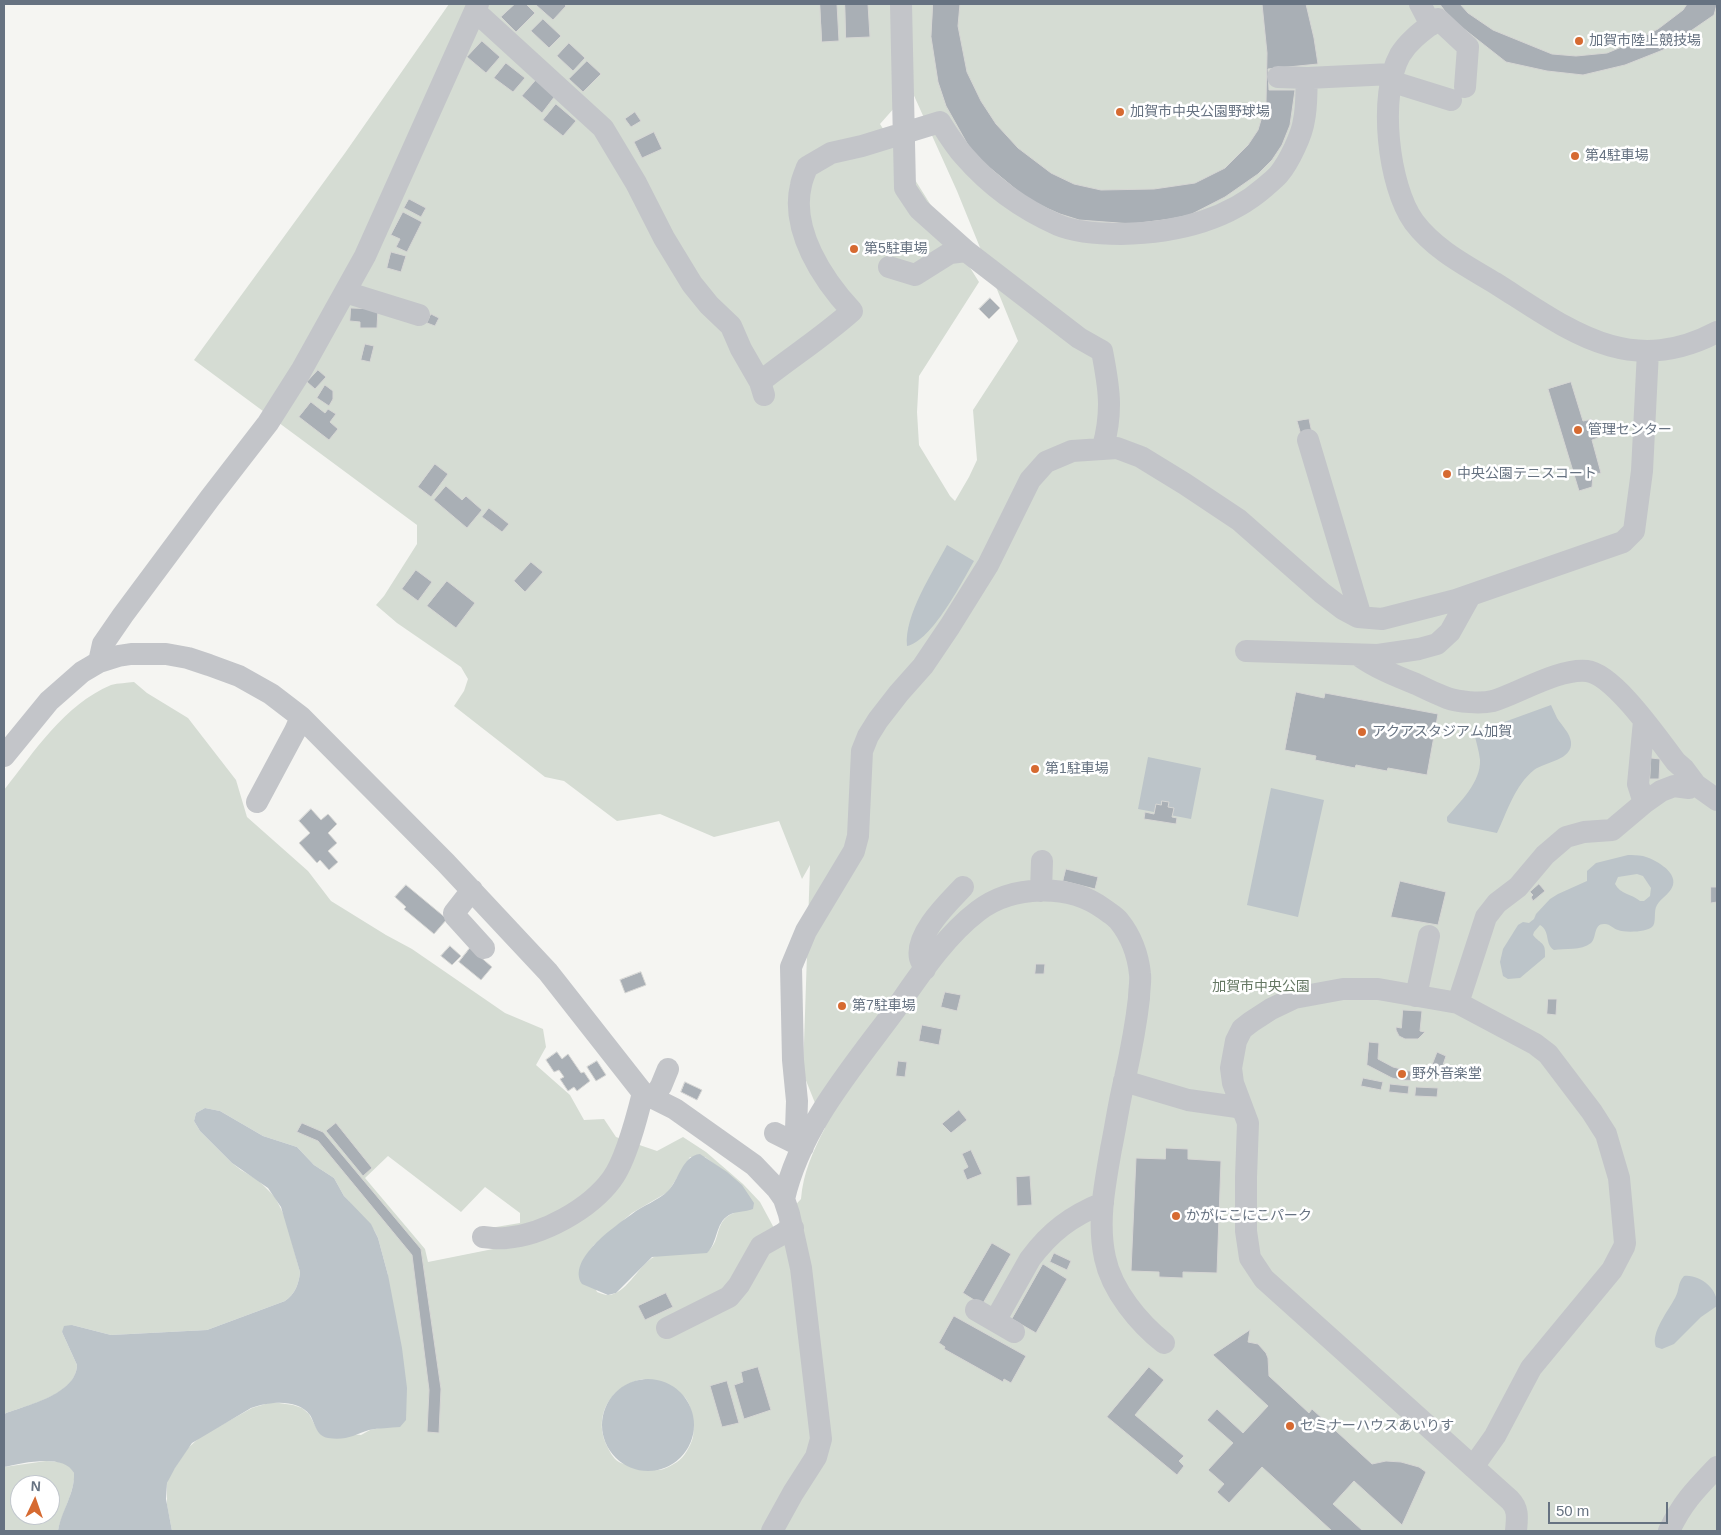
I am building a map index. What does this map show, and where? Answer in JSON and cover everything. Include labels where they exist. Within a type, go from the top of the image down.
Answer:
[{"type":"street","points":[[901,4],[905,188],[919,209],[966,251],[1079,338],[1102,351],[1110,397],[1109,418],[1103,447]]},
{"type":"street","points":[[1278,78],[1391,78],[1458,94],[1468,47],[1434,22],[1420,4]]},
{"type":"street","points":[[98,662],[103,644],[123,615],[268,424],[301,371],[364,256],[477,8],[603,128],[692,284],[709,305],[731,326],[741,349],[763,389],[789,359],[852,311],[821,274],[807,244],[799,216],[800,187],[807,167],[831,153],[940,122],[962,155],[985,178],[1011,200],[1060,226],[1098,234],[1150,233],[1183,228],[1218,217],[1242,205],[1279,174],[1295,147],[1304,121],[1307,78]]},
{"type":"street","points":[[1434,22],[1415,36],[1400,54],[1391,78],[1387,108],[1394,177],[1406,211],[1416,224],[1445,252],[1578,335],[1606,346],[1648,351],[1661,350],[1679,346],[1717,332]]},
{"type":"street","points":[[889,267],[915,275],[950,253],[966,251]]},
{"type":"street","points":[[345,292],[419,315]]},
{"type":"street","points":[[803,1146],[796,1130],[797,1101],[793,1060],[792,967],[806,931],[854,851],[858,836],[862,751],[868,736],[878,720],[923,666],[950,626],[988,565],[1030,480],[1046,462],[1072,451],[1103,447],[1118,448],[1141,457],[1239,520],[1343,609],[1361,617],[1382,619],[1470,596],[1623,542],[1634,531],[1642,471],[1648,351]]},
{"type":"street","points":[[1308,440],[1361,617]]},
{"type":"street","points":[[1246,651],[1378,655],[1419,649],[1437,644],[1450,632],[1470,596]]},
{"type":"street","points":[[4,756],[49,701],[82,672],[98,662],[131,654],[166,654],[188,658],[239,676],[271,694],[300,717],[472,890],[548,972],[648,1095],[675,1109],[754,1165],[770,1180],[784,1199],[801,1268],[821,1439],[816,1457],[801,1479],[772,1531]]},
{"type":"street","points":[[1358,655],[1389,673],[1449,699],[1470,702],[1491,701],[1563,673],[1588,670],[1606,680],[1620,692],[1696,785],[1717,800]]},
{"type":"street","points":[[257,802],[295,731],[300,717]]},
{"type":"street","points":[[1644,721],[1638,784],[1644,803]]},
{"type":"street","points":[[1458,1003],[1486,917],[1497,903],[1518,887],[1545,855],[1566,837],[1584,832],[1612,830],[1661,791],[1674,786],[1689,788]]},
{"type":"street","points":[[1041,891],[1042,861]]},
{"type":"street","points":[[925,969],[920,957],[923,938],[935,916],[963,887]]},
{"type":"street","points":[[472,890],[454,912],[455,916],[484,948]]},
{"type":"street","points":[[784,1199],[788,1181],[803,1146],[825,1106],[925,969],[959,927],[979,910],[1003,897],[1041,891],[1078,895],[1097,904],[1118,919],[1129,936],[1136,955],[1140,976],[1133,1045],[1124,1081],[1103,1193],[1102,1224],[1105,1259],[1115,1285],[1135,1315],[1164,1343]]},
{"type":"street","points":[[1416,996],[1430,936]]},
{"type":"street","points":[[1473,1467],[1495,1436],[1531,1368],[1612,1270],[1625,1243],[1619,1178],[1606,1134],[1592,1112],[1548,1054],[1535,1044],[1458,1003],[1378,989],[1343,989],[1294,998],[1242,1029],[1236,1041],[1231,1068],[1233,1083],[1248,1123],[1246,1231],[1250,1258],[1264,1279],[1515,1505],[1517,1515],[1516,1531]]},
{"type":"street","points":[[483,1238],[506,1238],[531,1233],[574,1214],[592,1200],[612,1179],[648,1095],[661,1086],[668,1069]]},
{"type":"street","points":[[1124,1081],[1188,1100],[1237,1107],[1242,1110]]},
{"type":"street","points":[[774,1133],[803,1146]]},
{"type":"street","points":[[995,1321],[1036,1251],[1050,1236],[1077,1215],[1103,1204]]},
{"type":"street","points":[[667,1328],[729,1297],[739,1285],[761,1246],[792,1228]]},
{"type":"street","points":[[1669,1531],[1685,1502],[1717,1467]]},
{"type":"green space","name":"加賀市中央公園","points":[[449,4],[1717,4],[1717,1531],[172,1531],[167,1505],[168,1478],[187,1449],[200,1437],[252,1408],[272,1402],[302,1408],[309,1414],[318,1431],[361,1435],[370,1430],[380,1428],[388,1275],[374,1230],[344,1196],[334,1178],[314,1165],[297,1147],[263,1136],[220,1111],[205,1108],[196,1113],[194,1121],[200,1131],[232,1163],[258,1180],[275,1197],[285,1217],[300,1272],[294,1292],[285,1301],[207,1330],[111,1335],[72,1325],[62,1332],[77,1365],[74,1376],[68,1384],[48,1398],[4,1414],[4,790],[39,745],[64,717],[79,704],[111,685],[134,682],[147,693],[188,718],[236,780],[247,817],[308,871],[331,901],[412,949],[505,1013],[543,1029],[546,1047],[536,1065],[570,1095],[584,1120],[604,1119],[616,1137],[657,1151],[683,1137],[706,1152],[743,1184],[760,1202],[774,1228],[801,1199],[809,1162],[825,1128],[803,1073],[810,865],[802,879],[779,821],[714,837],[660,814],[617,821],[564,781],[545,777],[454,706],[464,691],[468,679],[461,667],[397,623],[376,605],[384,596],[417,544],[417,525],[194,360],[345,153]],"holes":[[[911,89],[957,191],[1018,341],[973,410],[977,460],[955,501],[950,496],[919,445],[917,412],[919,376],[979,282],[880,124]],[[388,1156],[461,1212],[485,1187],[520,1213],[520,1223],[490,1228],[493,1249],[428,1262],[425,1249],[365,1178]],[[690,1157],[705,1157],[734,1179],[734,1213],[723,1220],[713,1246],[709,1250],[698,1253],[665,1254],[652,1258],[626,1286],[614,1294],[608,1295],[597,1292],[583,1260],[594,1245],[632,1213],[668,1192]],[[643,1379],[668,1388],[682,1395],[690,1408],[694,1432],[692,1440],[682,1458],[666,1468],[654,1470],[621,1463],[613,1457],[606,1444],[602,1422],[608,1402],[622,1387]]]},
{"type":"green space","points":[[46,1461],[63,1463],[72,1468],[74,1481],[60,1524],[60,1475],[10,1475],[10,1525],[60,1525],[58,1531],[4,1531],[4,1467]]},
{"type":"shaded area","points":[[947,545],[974,561],[954,596],[936,622],[917,642],[907,646],[907,634],[915,608],[927,581]]},
{"type":"shaded area","points":[[1551,705],[1570,739],[1568,753],[1557,760],[1539,767],[1527,776],[1512,799],[1497,833],[1449,823],[1447,817],[1469,791],[1477,776],[1480,757],[1474,733]]},
{"type":"shaded area","points":[[1148,757],[1201,768],[1191,819],[1138,809]]},
{"type":"shaded area","points":[[1271,788],[1324,800],[1298,917],[1247,905]]},
{"type":"shaded area","points":[[1628,855],[1639,855],[1653,860],[1668,870],[1672,875],[1673,885],[1657,905],[1652,927],[1641,931],[1626,932],[1607,924],[1601,924],[1597,928],[1593,941],[1587,946],[1554,950],[1540,925],[1533,935],[1544,946],[1545,957],[1520,978],[1508,979],[1503,976],[1500,962],[1503,949],[1518,925],[1523,922],[1529,923],[1534,919],[1536,914],[1550,899],[1587,881],[1587,871],[1596,863]],"holes":[[[1637,874],[1643,876],[1651,888],[1650,896],[1644,901],[1640,901],[1623,892],[1615,884],[1618,877]]]},
{"type":"shaded area","points":[[205,1108],[220,1111],[263,1136],[297,1147],[314,1165],[334,1178],[344,1196],[371,1224],[378,1238],[388,1275],[402,1348],[407,1388],[406,1420],[400,1427],[369,1430],[350,1437],[334,1439],[321,1435],[310,1415],[298,1406],[274,1403],[251,1408],[192,1443],[175,1468],[167,1483],[166,1499],[172,1531],[58,1531],[74,1481],[74,1473],[69,1467],[52,1461],[31,1462],[4,1467],[4,1414],[48,1397],[68,1384],[74,1375],[77,1365],[62,1332],[64,1326],[72,1325],[111,1335],[207,1330],[285,1301],[294,1292],[297,1285],[300,1272],[281,1207],[268,1188],[232,1163],[200,1131],[194,1121],[196,1113]]},
{"type":"shaded area","points":[[700,1154],[727,1172],[742,1185],[754,1203],[753,1209],[729,1215],[724,1219],[711,1249],[707,1253],[652,1257],[616,1293],[608,1295],[582,1284],[579,1275],[581,1265],[586,1254],[595,1244],[624,1219],[668,1191],[689,1159]]},
{"type":"shaded area","points":[[1684,1276],[1696,1277],[1707,1284],[1715,1294],[1717,1306],[1701,1317],[1674,1344],[1662,1349],[1656,1347],[1655,1341],[1658,1329],[1678,1292],[1680,1282]]},
{"type":"shaded area","points":[[639,1379],[657,1379],[674,1386],[687,1399],[694,1416],[694,1434],[687,1451],[674,1464],[657,1471],[639,1471],[622,1464],[609,1451],[602,1434],[602,1416],[609,1399],[622,1386]]},
{"type":"building","points":[[515,4],[526,4],[535,13],[516,32],[501,17]]},
{"type":"building","points":[[537,4],[564,4],[566,6],[553,20]]},
{"type":"building","points":[[820,4],[837,4],[839,41],[822,42]]},
{"type":"building","points":[[845,4],[868,4],[870,37],[846,38]]},
{"type":"building","points":[[933,4],[960,4],[958,26],[967,72],[981,101],[996,124],[1018,148],[1051,173],[1074,184],[1101,190],[1154,189],[1195,183],[1225,168],[1248,145],[1258,130],[1266,103],[1267,53],[1262,4],[1306,4],[1318,64],[1268,69],[1269,90],[1295,90],[1290,125],[1282,145],[1272,160],[1258,174],[1225,197],[1190,215],[1171,219],[1132,224],[1079,220],[1030,201],[973,154],[946,106],[938,82],[931,37]]},
{"type":"building","points":[[1440,4],[1460,4],[1468,13],[1493,30],[1552,54],[1576,56],[1607,53],[1631,43],[1658,29],[1683,10],[1687,4],[1717,4],[1714,15],[1663,50],[1625,65],[1583,75],[1547,71],[1506,62],[1450,18]]},
{"type":"building","points":[[543,19],[561,36],[549,48],[531,31]]},
{"type":"building","points":[[482,41],[500,57],[486,73],[467,57]]},
{"type":"building","points":[[569,43],[585,58],[573,71],[557,56]]},
{"type":"building","points":[[587,61],[601,74],[583,92],[569,79]]},
{"type":"building","points":[[506,63],[525,78],[513,92],[494,78]]},
{"type":"building","points":[[536,80],[555,96],[542,113],[522,96]]},
{"type":"building","points":[[556,104],[576,121],[563,136],[543,120]]},
{"type":"building","points":[[635,112],[641,121],[631,127],[625,119]]},
{"type":"building","points":[[654,132],[662,149],[642,158],[634,142]]},
{"type":"building","points":[[409,199],[426,208],[421,217],[404,208]]},
{"type":"building","points":[[403,212],[422,222],[407,252],[396,247],[400,239],[391,235]]},
{"type":"building","points":[[391,252],[406,256],[401,272],[387,268]]},
{"type":"building","points":[[990,298],[1000,308],[989,319],[979,309]]},
{"type":"building","points":[[351,308],[378,309],[377,328],[360,328],[360,322],[350,321]]},
{"type":"building","points":[[431,314],[439,318],[435,326],[427,323]]},
{"type":"building","points":[[365,344],[374,346],[370,362],[361,360]]},
{"type":"building","points":[[318,370],[326,377],[315,389],[307,382]]},
{"type":"building","name":"管理センター","points":[[1571,382],[1583,421],[1592,419],[1598,438],[1592,440],[1601,473],[1593,475],[1592,487],[1579,491],[1548,389]]},
{"type":"building","points":[[325,385],[333,391],[333,399],[329,406],[317,398]]},
{"type":"building","points":[[311,402],[325,413],[328,409],[336,414],[330,422],[338,429],[329,440],[299,417]]},
{"type":"building","points":[[1309,419],[1312,433],[1301,435],[1297,421]]},
{"type":"building","points":[[435,464],[448,474],[431,497],[418,487]]},
{"type":"building","points":[[446,486],[462,500],[466,496],[482,510],[467,528],[434,500]]},
{"type":"building","points":[[489,508],[509,524],[502,532],[482,517]]},
{"type":"building","points":[[531,562],[543,572],[525,592],[514,581]]},
{"type":"building","points":[[416,570],[432,582],[418,601],[402,589]]},
{"type":"building","points":[[447,581],[475,603],[456,628],[427,606]]},
{"type":"building","name":"アクアスタジアム加賀","points":[[1296,692],[1324,698],[1325,693],[1438,714],[1427,775],[1388,768],[1387,771],[1356,765],[1355,768],[1315,760],[1316,756],[1285,750]]},
{"type":"building","points":[[1651,758],[1660,759],[1659,779],[1650,779]]},
{"type":"building","points":[[1162,801],[1169,802],[1168,807],[1174,808],[1172,817],[1177,818],[1176,824],[1144,819],[1145,812],[1154,814],[1156,804],[1161,805]]},
{"type":"building","points":[[311,809],[321,820],[328,814],[337,824],[328,833],[337,843],[328,851],[338,862],[329,870],[320,860],[317,863],[299,843],[310,833],[299,821]]},
{"type":"building","points":[[1066,869],[1098,877],[1095,889],[1063,881]]},
{"type":"building","points":[[1400,881],[1446,892],[1438,925],[1391,917]]},
{"type":"building","points":[[1539,884],[1545,891],[1533,901],[1531,897],[1533,895],[1530,892]]},
{"type":"building","points":[[406,885],[447,919],[434,934],[404,909],[406,907],[395,897]]},
{"type":"building","points":[[1711,887],[1717,887],[1717,902],[1711,903]]},
{"type":"building","points":[[450,946],[461,956],[452,965],[441,956]]},
{"type":"building","points":[[470,948],[492,967],[481,980],[459,962]]},
{"type":"building","points":[[1036,964],[1045,964],[1044,974],[1035,974]]},
{"type":"building","points":[[641,972],[646,985],[625,993],[620,980]]},
{"type":"building","points":[[945,992],[961,995],[957,1011],[941,1007]]},
{"type":"building","points":[[1548,999],[1557,999],[1556,1015],[1547,1014]]},
{"type":"building","points":[[1403,1010],[1422,1011],[1420,1031],[1425,1032],[1418,1039],[1405,1039],[1399,1036],[1396,1027],[1401,1028]]},
{"type":"building","points":[[922,1025],[942,1029],[939,1045],[919,1041]]},
{"type":"building","points":[[1369,1042],[1379,1043],[1378,1059],[1393,1067],[1409,1071],[1430,1070],[1437,1052],[1446,1056],[1439,1077],[1426,1081],[1392,1078],[1367,1065]]},
{"type":"building","points":[[557,1052],[562,1059],[568,1054],[581,1073],[584,1072],[590,1081],[577,1091],[574,1087],[568,1091],[560,1079],[564,1077],[559,1070],[554,1072],[546,1060]]},
{"type":"building","points":[[597,1061],[606,1075],[596,1081],[587,1067]]},
{"type":"building","points":[[898,1061],[907,1062],[905,1077],[896,1076]]},
{"type":"building","points":[[1363,1078],[1383,1082],[1381,1090],[1361,1086]]},
{"type":"building","points":[[685,1082],[702,1090],[697,1100],[681,1092]]},
{"type":"building","points":[[1390,1084],[1409,1086],[1408,1094],[1389,1092]]},
{"type":"building","points":[[1416,1087],[1438,1088],[1437,1097],[1415,1096]]},
{"type":"building","points":[[959,1110],[967,1120],[951,1133],[942,1124]]},
{"type":"building","points":[[302,1123],[323,1132],[421,1249],[441,1389],[439,1433],[427,1432],[429,1390],[412,1255],[318,1141],[297,1132]]},
{"type":"building","points":[[336,1123],[372,1168],[363,1176],[326,1131]]},
{"type":"building","name":"かがにこにこパーク","points":[[1166,1148],[1188,1149],[1188,1159],[1221,1161],[1217,1273],[1183,1272],[1183,1278],[1159,1277],[1159,1272],[1131,1271],[1136,1158],[1165,1159]]},
{"type":"building","points":[[971,1150],[982,1174],[967,1180],[963,1170],[968,1167],[962,1154]]},
{"type":"building","points":[[1030,1176],[1032,1205],[1017,1206],[1016,1177]]},
{"type":"building","points":[[992,1243],[1011,1254],[982,1305],[963,1293]]},
{"type":"building","points":[[1054,1253],[1071,1261],[1067,1270],[1050,1262]]},
{"type":"building","points":[[1043,1264],[1067,1279],[1036,1333],[1012,1319]]},
{"type":"building","points":[[666,1293],[673,1307],[645,1320],[638,1306]]},
{"type":"building","points":[[954,1316],[1026,1356],[1011,1383],[1004,1379],[1003,1382],[944,1349],[945,1347],[939,1343]]},
{"type":"building","name":"セミナーハウスあいりす","points":[[1250,1330],[1248,1342],[1258,1344],[1266,1353],[1269,1376],[1309,1413],[1312,1409],[1372,1464],[1386,1461],[1401,1462],[1419,1467],[1426,1472],[1402,1525],[1354,1481],[1333,1504],[1363,1531],[1332,1531],[1262,1467],[1229,1503],[1217,1492],[1224,1484],[1208,1470],[1233,1443],[1207,1420],[1217,1409],[1243,1433],[1268,1406],[1213,1355]]},
{"type":"building","points":[[758,1367],[771,1410],[744,1419],[734,1385],[743,1382],[741,1372]]},
{"type":"building","points":[[1149,1367],[1164,1380],[1135,1415],[1184,1456],[1179,1461],[1184,1466],[1177,1475],[1107,1417]]},
{"type":"building","points":[[727,1381],[739,1423],[722,1427],[710,1386]]},
{"type":"place","name":"加賀市陸上競技場","points":[[1579,41]]},
{"type":"place","name":"加賀市中央公園野球場","points":[[1120,112]]},
{"type":"place","name":"第4駐車場","points":[[1575,156]]},
{"type":"place","name":"第5駐車場","points":[[854,249]]},
{"type":"place","name":"管理センター","points":[[1578,430]]},
{"type":"place","name":"中央公園テニスコート","points":[[1447,474]]},
{"type":"place","name":"アクアスタジアム加賀","points":[[1362,732]]},
{"type":"place","name":"第1駐車場","points":[[1035,769]]},
{"type":"place","name":"第7駐車場","points":[[842,1006]]},
{"type":"place","name":"野外音楽堂","points":[[1402,1074]]},
{"type":"place","name":"かがにこにこパーク","points":[[1176,1216]]},
{"type":"place","name":"セミナーハウスあいりす","points":[[1290,1426]]}]
